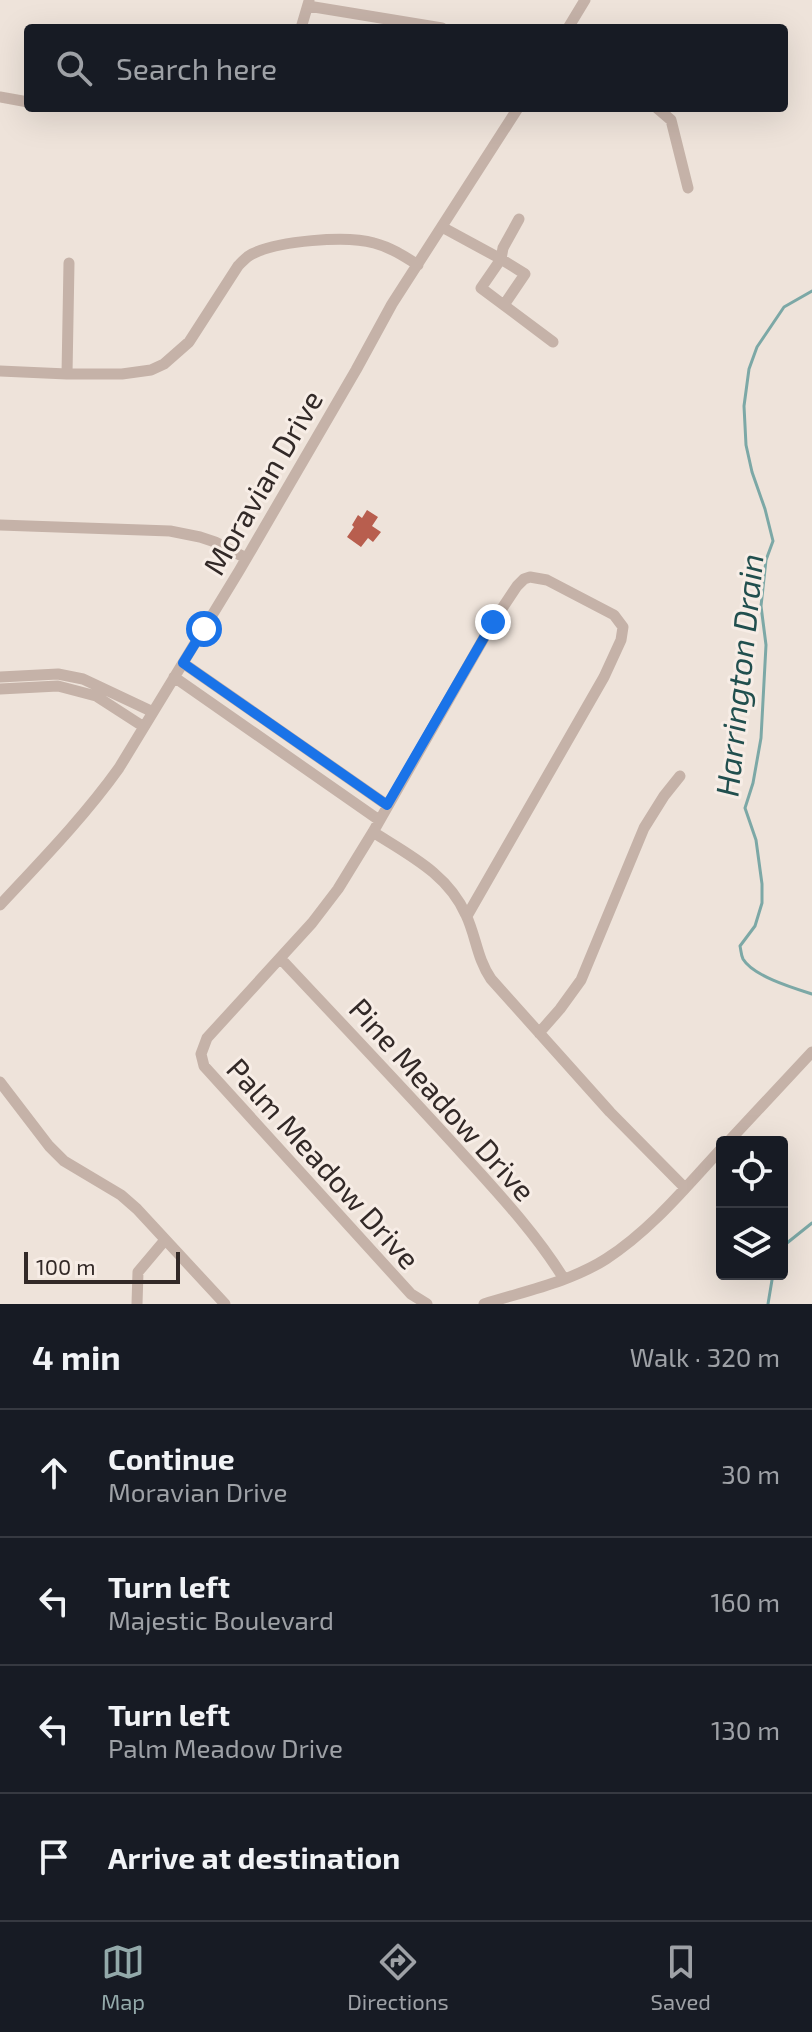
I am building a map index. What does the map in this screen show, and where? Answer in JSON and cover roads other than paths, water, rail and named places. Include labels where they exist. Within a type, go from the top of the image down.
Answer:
[{"type":"street","points":[[570,24],[585,0]]},
{"type":"street","points":[[302,24],[308,3],[421,24]]},
{"type":"street","points":[[0,97],[24,101]]},
{"type":"street","name":"Moravian Drive","points":[[0,905],[103,790],[144,727],[246,558],[392,304],[515,112]]},
{"type":"street","points":[[662,112],[671,120],[688,188]]},
{"type":"street","points":[[519,219],[503,248],[501,259],[481,288],[553,342]]},
{"type":"street","points":[[442,227],[525,274],[504,305]]},
{"type":"street","points":[[0,371],[135,374],[151,370],[164,364],[189,342],[238,266],[252,254],[275,246],[361,240],[390,248],[418,265]]},
{"type":"street","points":[[67,374],[69,263]]},
{"type":"street","points":[[0,525],[170,531],[215,542],[246,558]]},
{"type":"street","name":"Palm Meadow Drive","points":[[427,1304],[411,1294],[202,1062],[201,1054],[207,1038],[324,909],[373,832],[493,622],[517,586],[530,577],[552,582],[614,615],[623,627],[621,640],[604,677],[467,916]]},
{"type":"street","points":[[183,663],[387,805]]},
{"type":"street","points":[[0,689],[58,674],[83,679],[144,727]]},
{"type":"street","points":[[0,677],[33,681]]},
{"type":"street","points":[[174,677],[379,820]]},
{"type":"street","points":[[111,698],[153,712]]},
{"type":"street","points":[[277,749],[287,736]]},
{"type":"street","points":[[539,1033],[581,980],[644,828],[680,776]]},
{"type":"street","points":[[373,832],[444,880],[467,916],[485,970],[610,1112],[685,1188]]},
{"type":"street","name":"Pine Meadow Drive","points":[[280,958],[393,1076],[517,1214],[539,1240],[564,1279]]},
{"type":"street","points":[[734,1136],[812,1052]]},
{"type":"street","points":[[0,1082],[64,1161],[121,1195],[225,1304]]},
{"type":"street","points":[[484,1304],[564,1279],[604,1260],[625,1245],[716,1154]]},
{"type":"street","points":[[137,1304],[138,1272],[165,1240]]},
{"type":"waterway","name":"Harrington Drain","points":[[812,291],[784,307],[757,347],[749,369],[744,406],[746,445],[773,541],[766,560],[761,606],[766,645],[761,738],[745,808],[756,840],[762,903],[755,926],[740,946],[743,959],[755,971],[812,994]]},
{"type":"waterway","name":"Harrington Drain","points":[[788,1242],[812,1223]]},
{"type":"waterway","name":"Harrington Drain","points":[[768,1304],[772,1280]]}]
